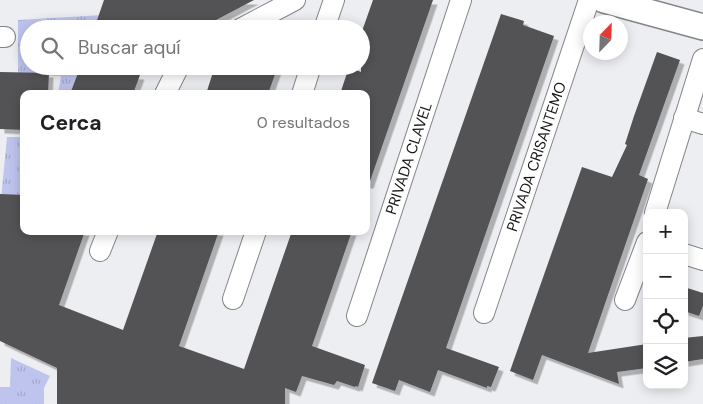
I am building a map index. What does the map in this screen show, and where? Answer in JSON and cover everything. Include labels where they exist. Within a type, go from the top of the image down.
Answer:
[{"type":"street","points":[[257,20],[295,0]]},
{"type":"street","points":[[327,20],[334,0]]},
{"type":"street","name":"PRIVADA CLAVEL","points":[[357,316],[461,0]]},
{"type":"street","name":"PRIVADA CRISANTEMO","points":[[484,313],[589,0]]},
{"type":"street","points":[[604,0],[703,27]]},
{"type":"street","points":[[658,209],[694,121],[703,59]]},
{"type":"street","points":[[167,90],[174,75]]},
{"type":"street","points":[[303,90],[308,75]]},
{"type":"street","points":[[100,251],[106,235]]},
{"type":"street","points":[[233,299],[255,235]]},
{"type":"street","points":[[625,300],[643,253]]},
{"type":"street","points":[[688,255],[703,260]]},
{"type":"green space","points":[[103,15],[101,20],[20,20],[20,75],[81,75],[75,90],[59,90],[61,76],[18,75],[18,20]]},
{"type":"green space","points":[[7,137],[20,137],[20,223],[1,199]]},
{"type":"green space","points":[[11,358],[50,376],[44,388],[44,404],[0,404],[0,387],[10,387]]},
{"type":"building","points":[[104,0],[254,0],[216,20],[97,20]]},
{"type":"building","points":[[373,0],[433,0],[370,181],[370,90],[341,90],[346,75],[370,75],[370,20],[366,20]]},
{"type":"building","points":[[501,14],[524,21],[523,25],[554,36],[446,348],[499,367],[491,387],[487,386],[487,388],[438,370],[430,392],[399,380],[395,391],[372,383]]},
{"type":"building","points":[[657,52],[680,60],[639,175],[648,179],[588,353],[643,345],[643,369],[617,372],[619,384],[542,355],[533,380],[510,371],[582,167],[612,177],[627,145],[625,144]]},
{"type":"building","points":[[0,72],[20,72],[20,75],[49,75],[48,90],[20,90],[20,130],[0,129]]},
{"type":"building","points":[[77,75],[140,75],[134,90],[72,90]]},
{"type":"building","points":[[212,75],[275,75],[269,90],[207,90]]},
{"type":"building","points":[[0,194],[20,195],[20,235],[84,235],[59,305],[123,330],[157,235],[218,235],[179,346],[244,369],[291,235],[351,235],[312,346],[365,365],[358,387],[337,381],[334,385],[302,376],[296,392],[285,388],[285,404],[57,404],[57,368],[0,341]]},
{"type":"building","points":[[688,288],[703,293],[703,306],[699,316],[688,312]]},
{"type":"building","points":[[703,336],[703,359],[688,361],[688,338]]}]
